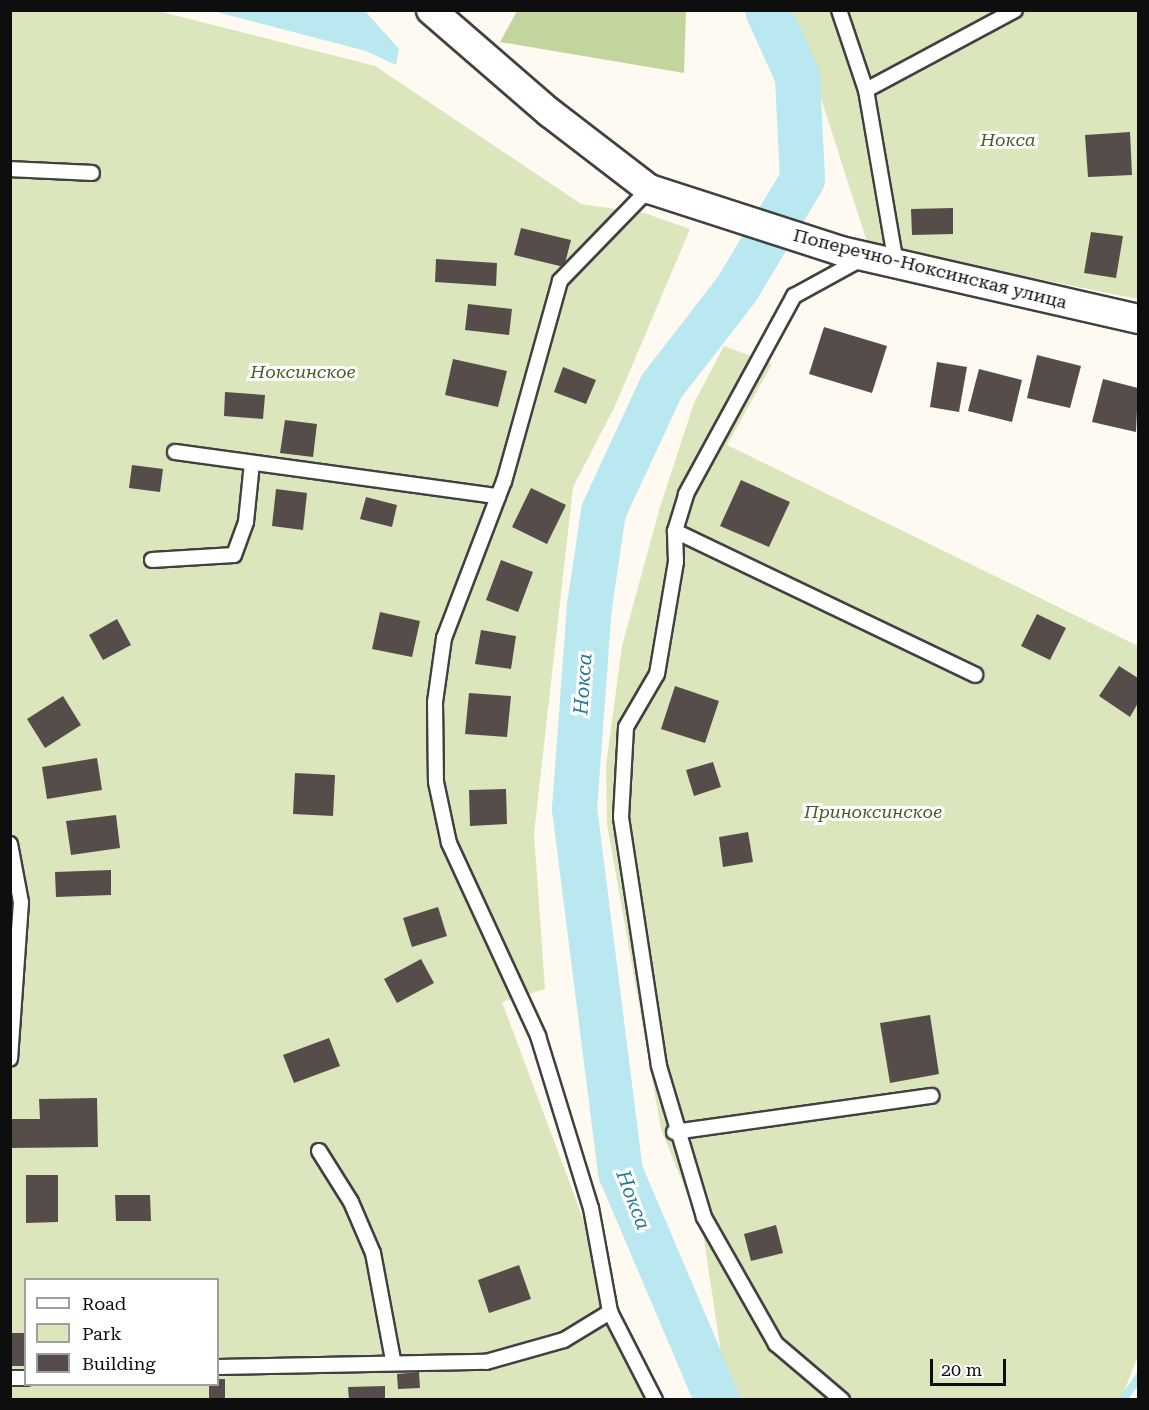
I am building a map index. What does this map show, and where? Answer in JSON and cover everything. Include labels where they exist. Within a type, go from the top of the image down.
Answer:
[{"type":"street","name":"Поперечно-Ноксинская улица","points":[[431,10],[550,113],[649,189],[715,212],[853,254],[1138,319]]},
{"type":"lane","points":[[838,10],[866,90],[896,264]]},
{"type":"lane","points":[[866,90],[1015,10]]},
{"type":"lane","points":[[10,169],[92,173]]},
{"type":"lane","points":[[649,189],[560,281],[498,496],[444,638],[435,702],[436,782],[449,843],[538,1036],[591,1208],[610,1312],[655,1400]]},
{"type":"lane","points":[[842,1400],[776,1344],[704,1217],[674,1132],[659,1066],[621,817],[626,727],[657,674],[676,561],[675,531],[686,494],[794,296],[853,254]]},
{"type":"lane","points":[[175,452],[498,496]]},
{"type":"lane","points":[[152,560],[234,555],[246,522],[252,463]]},
{"type":"lane","points":[[675,531],[975,675]]},
{"type":"lane","points":[[10,844],[21,902],[10,1059]]},
{"type":"lane","points":[[674,1132],[931,1096]]},
{"type":"lane","points":[[319,1151],[351,1202],[373,1253],[393,1360]]},
{"type":"lane","points":[[219,1367],[393,1360],[486,1362],[564,1340],[610,1312]]},
{"type":"green space","name":"Ноксинское","points":[[10,11],[158,11],[375,66],[581,204],[644,213],[690,229],[615,406],[573,487],[534,834],[545,989],[502,1002],[618,1312],[660,1399],[11,1399]]},
{"type":"green space","points":[[517,11],[686,11],[684,73],[500,42]]},
{"type":"green space","name":"Нокса","points":[[793,11],[1138,11],[1138,299],[868,245]]},
{"type":"green space","name":"Приноксинское","points":[[724,346],[772,364],[727,445],[1138,646],[1138,1356],[1121,1399],[738,1399],[724,1373],[703,1233],[661,1129],[607,824],[606,766],[622,646],[660,507],[694,403]]},
{"type":"water","points":[[213,11],[365,11],[399,49],[396,65],[366,51]]},
{"type":"building","points":[[1130,132],[1132,175],[1088,177],[1085,135]]},
{"type":"building","points":[[953,208],[953,234],[912,235],[911,209]]},
{"type":"building","points":[[521,228],[571,240],[564,267],[514,255]]},
{"type":"building","points":[[1091,232],[1123,236],[1116,278],[1084,273]]},
{"type":"building","points":[[436,259],[497,263],[496,286],[435,282]]},
{"type":"building","points":[[468,304],[512,309],[509,335],[465,330]]},
{"type":"building","points":[[824,327],[887,346],[872,393],[809,374]]},
{"type":"building","points":[[1037,355],[1081,366],[1070,408],[1027,398]]},
{"type":"building","points":[[453,359],[507,371],[498,407],[445,395]]},
{"type":"building","points":[[937,362],[967,367],[959,412],[930,407]]},
{"type":"building","points":[[563,367],[596,380],[586,404],[554,392]]},
{"type":"building","points":[[979,369],[1022,380],[1012,422],[968,411]]},
{"type":"building","points":[[1103,379],[1138,388],[1136,432],[1092,422]]},
{"type":"building","points":[[225,392],[265,395],[263,419],[224,416]]},
{"type":"building","points":[[285,420],[317,424],[313,457],[280,453]]},
{"type":"building","points":[[132,465],[163,469],[160,492],[129,488]]},
{"type":"building","points":[[741,480],[790,502],[769,547],[720,526]]},
{"type":"building","points":[[531,488],[566,505],[547,544],[512,527]]},
{"type":"building","points":[[276,489],[307,493],[303,530],[272,526]]},
{"type":"building","points":[[366,497],[397,505],[392,527],[360,519]]},
{"type":"building","points":[[501,560],[533,572],[518,612],[486,600]]},
{"type":"building","points":[[380,612],[420,621],[412,657],[372,649]]},
{"type":"building","points":[[1037,614],[1066,628],[1050,660],[1021,646]]},
{"type":"building","points":[[117,619],[131,645],[103,660],[89,635]]},
{"type":"building","points":[[481,630],[516,636],[511,669],[475,664]]},
{"type":"building","points":[[1119,666],[1138,678],[1138,703],[1130,717],[1099,696]]},
{"type":"building","points":[[675,686],[719,701],[705,743],[661,729]]},
{"type":"building","points":[[469,693],[511,696],[507,737],[465,734]]},
{"type":"building","points":[[63,696],[81,725],[45,748],[27,719]]},
{"type":"building","points":[[97,758],[102,790],[47,799],[42,767]]},
{"type":"building","points":[[713,762],[721,787],[694,796],[686,770]]},
{"type":"building","points":[[295,773],[335,775],[333,816],[293,814]]},
{"type":"building","points":[[506,789],[507,824],[470,826],[469,790]]},
{"type":"building","points":[[116,815],[120,848],[71,855],[66,821]]},
{"type":"building","points":[[748,832],[753,862],[723,867],[719,837]]},
{"type":"building","points":[[111,870],[111,895],[56,897],[55,872]]},
{"type":"building","points":[[438,907],[447,936],[412,947],[403,918]]},
{"type":"building","points":[[421,959],[434,983],[397,1003],[384,979]]},
{"type":"building","points":[[930,1015],[939,1074],[890,1083],[880,1023]]},
{"type":"building","points":[[329,1038],[340,1066],[294,1083],[283,1055]]},
{"type":"building","points":[[97,1098],[98,1147],[10,1148],[10,1119],[40,1119],[39,1099]]},
{"type":"building","points":[[26,1175],[58,1175],[58,1222],[26,1223]]},
{"type":"building","points":[[115,1195],[150,1195],[151,1221],[116,1221]]},
{"type":"building","points":[[776,1225],[783,1253],[751,1261],[744,1234]]},
{"type":"building","points":[[519,1265],[531,1299],[489,1313],[478,1280]]},
{"type":"building","points":[[10,1333],[24,1333],[24,1366],[10,1366]]},
{"type":"building","points":[[419,1372],[420,1388],[398,1389],[397,1374]]},
{"type":"building","points":[[219,1379],[225,1379],[225,1400],[209,1400],[209,1386],[219,1386]]},
{"type":"building","points":[[385,1386],[385,1400],[349,1400],[348,1387]]},
{"type":"waterway","name":"Нокса","points":[[717,1400],[620,1172],[574,809],[589,606],[603,511],[661,386],[736,289],[802,179],[797,76],[767,10]]},
{"type":"waterway","points":[[1123,1400],[1138,1378]]}]
